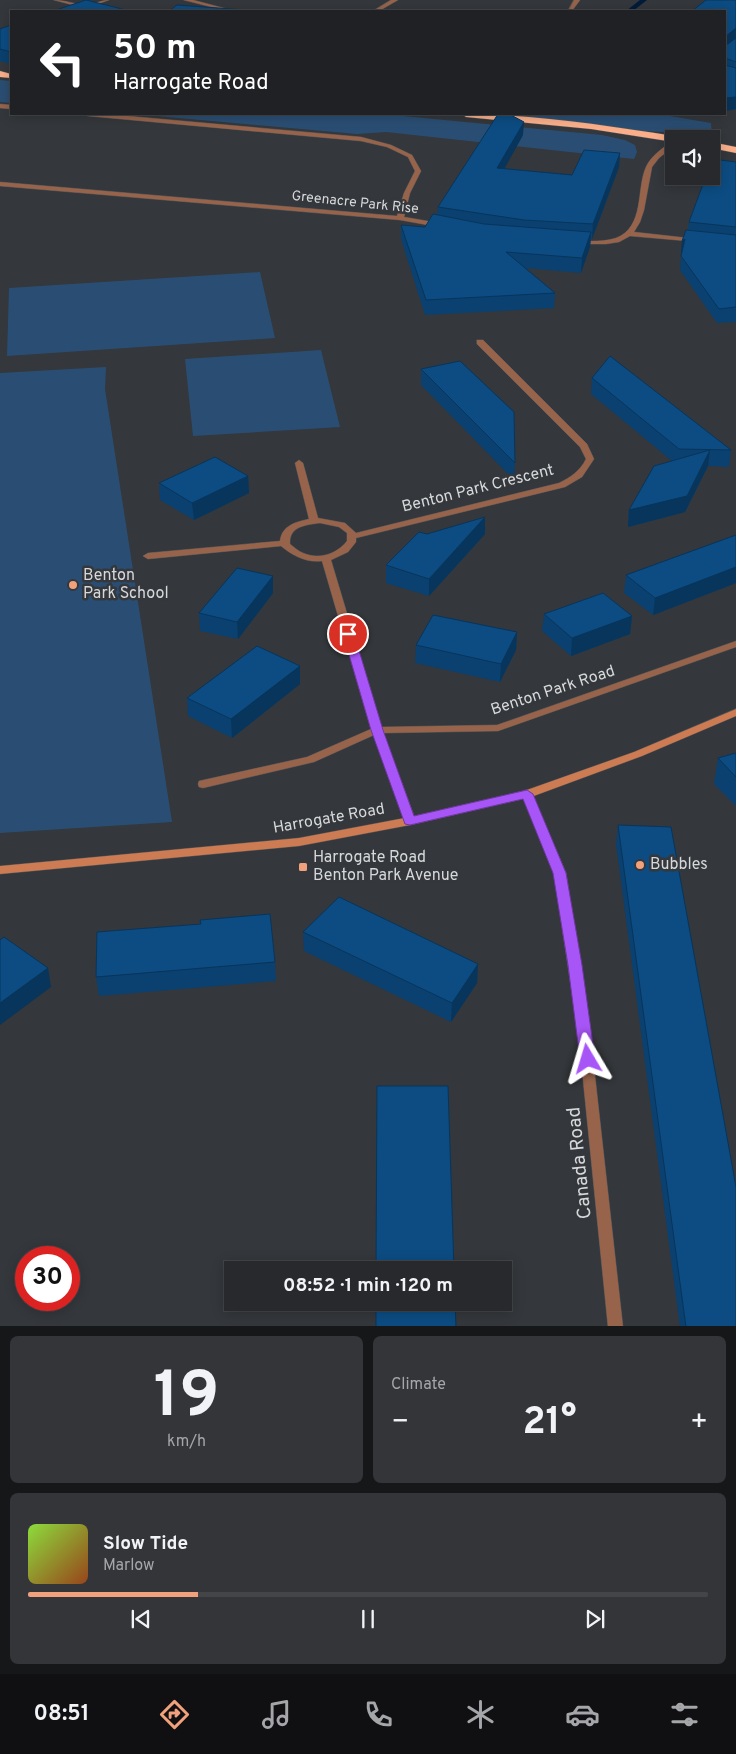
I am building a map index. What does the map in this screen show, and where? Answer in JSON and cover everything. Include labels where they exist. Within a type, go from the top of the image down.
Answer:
[{"type":"highway","points":[[476,115],[591,126],[665,139]]},
{"type":"highway","points":[[720,147],[736,150]]},
{"type":"main road","name":"Harrogate Road","points":[[0,870],[299,842],[410,821],[527,794],[638,754],[736,712]]},
{"type":"street","points":[[57,0],[86,7]]},
{"type":"street","points":[[77,10],[106,0]]},
{"type":"street","points":[[187,0],[228,10]]},
{"type":"street","points":[[378,10],[395,0]]},
{"type":"street","points":[[99,115],[361,139],[389,146],[410,156],[418,171],[407,193],[400,218]]},
{"type":"street","points":[[630,234],[642,210],[649,166],[665,150]]},
{"type":"street","name":"Greenacre Park Rise","points":[[0,184],[400,218],[446,227]]},
{"type":"street","points":[[573,243],[600,243],[619,240],[630,234],[709,242]]},
{"type":"street","name":"Benton Park Crescent","points":[[353,536],[562,485],[572,480],[586,467],[590,459],[584,446],[480,342]]},
{"type":"street","points":[[299,463],[314,521]]},
{"type":"street","points":[[314,521],[332,521],[342,525],[353,536],[353,542],[342,554],[326,558],[307,558],[298,555],[284,543],[286,533],[291,528],[314,521]]},
{"type":"street","points":[[148,556],[284,543]]},
{"type":"street","points":[[326,558],[377,730],[410,821]]},
{"type":"street","name":"Benton Park Road","points":[[203,784],[310,760],[377,730],[498,728],[736,644]]},
{"type":"street","name":"Canada Road","points":[[527,794],[560,873],[585,1040],[616,1326]]},
{"type":"shaded area","points":[[0,80],[10,81],[10,103],[0,102]]},
{"type":"shaded area","points":[[146,115],[392,115],[602,135],[625,140],[635,145],[637,152],[634,159],[386,132],[357,134]]},
{"type":"shaded area","points":[[495,115],[664,115],[711,123],[712,130],[665,130],[665,132]]},
{"type":"shaded area","points":[[260,272],[275,338],[7,356],[9,288]]},
{"type":"shaded area","points":[[321,350],[340,427],[193,436],[185,359]]},
{"type":"shaded area","points":[[106,367],[105,389],[172,822],[0,833],[0,373]]},
{"type":"building","points":[[86,0],[126,10],[56,10]]},
{"type":"building","points":[[706,0],[736,0],[736,28],[726,36],[726,10],[693,10]]},
{"type":"building","points":[[177,5],[245,10],[170,10]]},
{"type":"building","points":[[10,25],[10,52],[0,49],[0,29]]},
{"type":"building","points":[[736,38],[736,62],[726,58],[726,44]]},
{"type":"building","points":[[726,65],[736,68],[736,97],[726,98]]},
{"type":"building","points":[[497,115],[511,115],[524,122],[497,168],[572,175],[584,150],[620,153],[593,224],[524,220],[438,207]]},
{"type":"building","points":[[720,160],[736,162],[736,227],[689,222],[703,185],[720,185]]},
{"type":"building","points":[[433,214],[484,224],[591,232],[582,258],[506,252],[555,293],[426,300],[401,225],[425,227]]},
{"type":"building","points":[[686,230],[736,235],[736,307],[719,309],[681,256],[685,239],[682,241]]},
{"type":"building","points":[[610,356],[731,450],[679,449],[592,378]]},
{"type":"building","points":[[460,361],[514,412],[515,463],[421,369]]},
{"type":"building","points":[[710,450],[687,496],[629,510],[654,466]]},
{"type":"building","points":[[215,457],[248,476],[192,503],[159,483]]},
{"type":"building","points":[[485,517],[429,579],[386,565],[419,532],[427,534]]},
{"type":"building","points":[[736,535],[736,567],[655,598],[626,575]]},
{"type":"building","points":[[237,568],[273,576],[237,622],[199,613]]},
{"type":"building","points":[[603,593],[632,616],[572,638],[544,614]]},
{"type":"building","points":[[433,615],[517,632],[501,664],[416,645]]},
{"type":"building","points":[[257,646],[300,666],[231,719],[187,698]]},
{"type":"building","points":[[736,753],[736,777],[718,758]]},
{"type":"building","points":[[618,825],[671,827],[736,1187],[736,1326],[686,1326]]},
{"type":"building","points":[[339,897],[478,964],[452,1003],[303,932]]},
{"type":"building","points":[[270,914],[275,962],[96,977],[97,932],[201,924],[200,920]]},
{"type":"building","points":[[4,937],[48,968],[0,1003],[0,940]]},
{"type":"building","points":[[377,1086],[448,1086],[454,1261],[376,1261]]},
{"type":"building","points":[[376,1311],[455,1311],[456,1326],[376,1326]]},
{"type":"waterway","points":[[630,10],[644,0]]},
{"type":"place","name":"Benton Park School","points":[[73,585]]},
{"type":"place","name":"Bubbles","points":[[640,865]]},
{"type":"place","name":"Harrogate Road Benton Park Avenue","points":[[303,867]]},
{"type":"route","points":[[348,634],[377,730],[410,821],[527,794],[560,873],[588,1059]]}]
